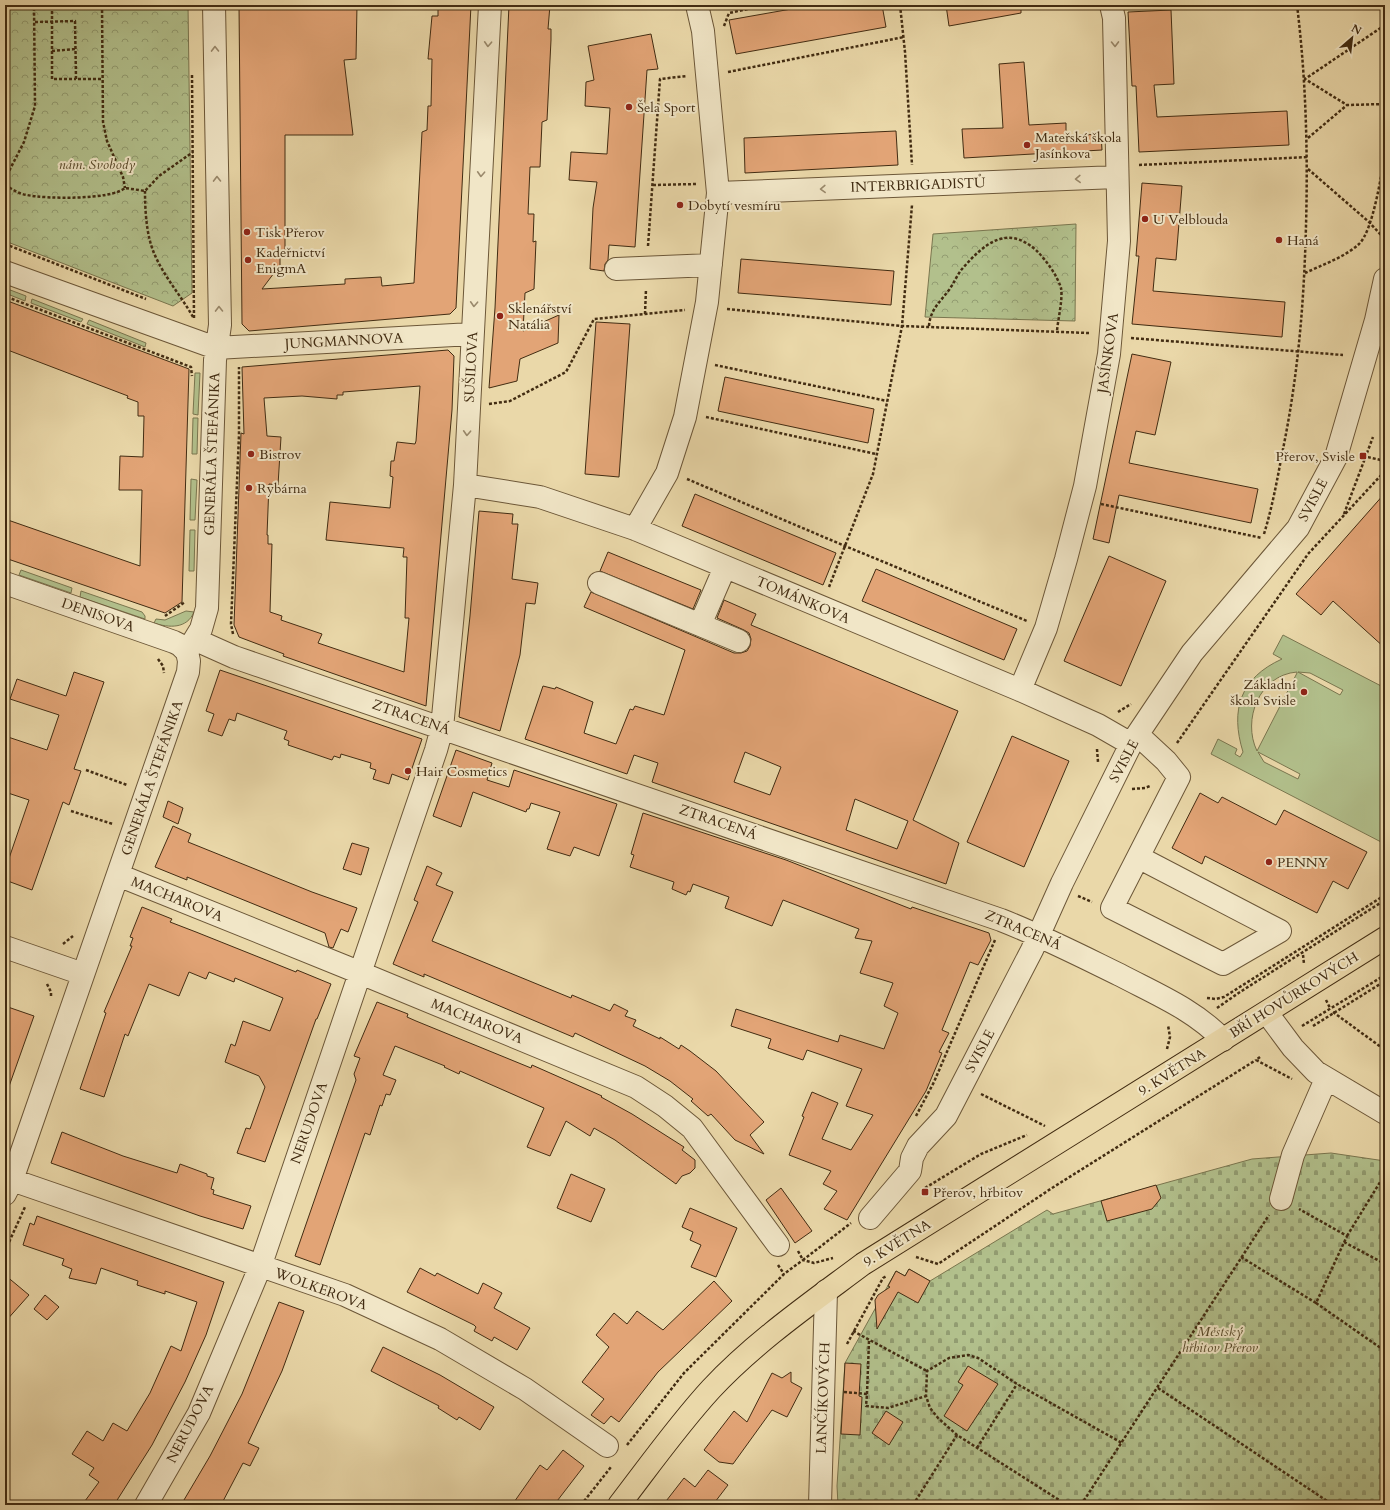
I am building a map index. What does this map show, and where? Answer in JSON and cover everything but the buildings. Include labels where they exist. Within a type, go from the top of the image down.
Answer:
[{"type":"main road","name":"BŘÍ HOVŮRKOVÝCH","points":[[1224,1040],[1385,938]]},
{"type":"main road","name":"9. KVĚTNA","points":[[618,1505],[711,1389],[782,1325],[826,1291],[864,1264],[1224,1040]]},
{"type":"street","points":[[5,272],[216,348],[220,325],[214,5]]},
{"type":"street","name":"SUŠILOVA","points":[[442,728],[465,485],[490,5]]},
{"type":"street","points":[[635,529],[667,473],[683,424],[706,308],[717,188],[703,31],[697,5]]},
{"type":"street","name":"JASÍNKOVA","points":[[1020,690],[1043,636],[1056,597],[1085,486],[1105,382],[1112,328],[1125,171],[1114,18],[1111,5]]},
{"type":"street","name":"INTERBRIGADISTŮ","points":[[717,188],[914,186],[1125,171]]},
{"type":"street","points":[[616,269],[711,265]]},
{"type":"street","name":"SVISLE","points":[[862,1219],[910,1170],[912,1158],[918,1146],[946,1116],[1039,934],[1062,883],[1134,739],[1192,653],[1298,528],[1336,457],[1381,317],[1385,279]]},
{"type":"street","name":"JUNGMANNOVA","points":[[216,348],[472,334]]},
{"type":"street","name":"GENERÁLA ŠTEFÁNIKA","points":[[8,1187],[188,672],[191,646],[201,629],[207,608],[216,348]]},
{"type":"street","name":"TOMÁNKOVA","points":[[465,485],[540,497],[635,529],[1134,739],[1166,761],[1179,777],[1138,857]]},
{"type":"street","points":[[700,625],[725,567]]},
{"type":"street","name":"DENISOVA","points":[[5,583],[167,639],[180,645],[191,646]]},
{"type":"street","points":[[599,583],[739,641]]},
{"type":"street","name":"ZTRACENÁ","points":[[191,646],[234,657],[986,914],[1039,934],[1169,1000],[1204,1022],[1224,1040]]},
{"type":"street","name":"NERUDOVA","points":[[146,1505],[199,1413],[260,1267],[436,750],[442,728]]},
{"type":"street","points":[[1138,857],[1178,878],[1280,931],[1223,964],[1112,908],[1138,857]]},
{"type":"street","name":"MACHAROVA","points":[[118,875],[636,1087],[665,1106],[692,1128],[783,1251]]},
{"type":"street","points":[[5,947],[83,974]]},
{"type":"street","points":[[1267,1013],[1299,1055],[1326,1079],[1385,1113]]},
{"type":"street","points":[[1281,1199],[1293,1155],[1326,1079]]},
{"type":"street","name":"WOLKEROVA","points":[[8,1187],[344,1295],[440,1339],[525,1389],[605,1455]]},
{"type":"street","name":"LANČÍKOVÝCH","points":[[820,1505],[826,1291]]},
{"type":"path","points":[[5,180],[6,175],[27,134],[35,106],[34,6],[64,5]]},
{"type":"path","points":[[102,5],[104,131],[123,177],[124,188]]},
{"type":"path","points":[[828,590],[873,474],[902,326],[914,186],[904,37],[900,5]]},
{"type":"path","points":[[1261,545],[1288,425],[1300,350],[1305,273],[1308,157],[1305,79],[1297,5]]},
{"type":"path","points":[[52,6],[52,79],[102,79]]},
{"type":"path","points":[[35,22],[75,21],[76,79]]},
{"type":"path","points":[[1305,79],[1385,25]]},
{"type":"path","points":[[645,314],[660,79],[723,73],[904,37]]},
{"type":"path","points":[[52,51],[75,49]]},
{"type":"path","points":[[192,67],[194,318]]},
{"type":"path","points":[[1305,79],[1347,105],[1385,104]]},
{"type":"path","points":[[1307,139],[1347,105]]},
{"type":"path","points":[[193,152],[159,176],[145,191],[148,234],[152,248],[194,318]]},
{"type":"path","points":[[1305,273],[1353,249],[1364,237],[1377,197],[1385,152]]},
{"type":"path","points":[[1125,171],[1308,157]]},
{"type":"path","points":[[1308,169],[1369,222],[1381,235]]},
{"type":"path","points":[[5,185],[28,196],[58,197],[114,194],[124,188],[145,191]]},
{"type":"path","points":[[653,186],[717,188]]},
{"type":"path","points":[[929,326],[935,306],[950,289],[961,270],[980,251],[992,243],[1005,237],[1014,237],[1028,244],[1040,254],[1055,274],[1061,290],[1057,331]]},
{"type":"path","points":[[5,244],[154,301]]},
{"type":"path","points":[[5,296],[191,367],[192,382]]},
{"type":"path","points":[[488,404],[510,401],[566,372],[594,319],[706,308],[902,326],[1091,333]]},
{"type":"path","points":[[188,316],[201,320]]},
{"type":"path","points":[[1126,337],[1300,350],[1345,355]]},
{"type":"path","points":[[234,638],[231,624],[239,435],[239,360]]},
{"type":"path","points":[[712,364],[887,401]]},
{"type":"path","points":[[702,416],[876,454]]},
{"type":"path","points":[[1343,516],[1364,457],[1373,437]]},
{"type":"path","points":[[1364,457],[1385,461]]},
{"type":"path","points":[[1177,744],[1308,554],[1385,471]]},
{"type":"path","points":[[683,477],[1029,622]]},
{"type":"path","points":[[1095,503],[1263,538]]},
{"type":"path","points":[[159,614],[165,616],[185,604],[185,596]]},
{"type":"path","points":[[157,657],[163,666],[164,676]]},
{"type":"path","points":[[1112,713],[1122,710],[1135,700]]},
{"type":"path","points":[[1096,747],[1097,766]]},
{"type":"path","points":[[86,770],[127,785]]},
{"type":"path","points":[[125,791],[129,778]]},
{"type":"path","points":[[71,811],[114,824]]},
{"type":"path","points":[[111,832],[116,818]]},
{"type":"path","points":[[1076,894],[1092,902]]},
{"type":"path","points":[[1204,1022],[1227,1000],[1385,900]]},
{"type":"path","points":[[58,945],[64,944],[75,934]]},
{"type":"path","points":[[912,1123],[934,1082],[996,937]]},
{"type":"path","points":[[1303,955],[1304,967]]},
{"type":"path","points":[[1314,1020],[1385,976]]},
{"type":"path","points":[[1313,1026],[1385,980]]},
{"type":"path","points":[[44,981],[51,992],[51,1000]]},
{"type":"path","points":[[1325,998],[1330,1008]]},
{"type":"path","points":[[1333,1012],[1385,1050]]},
{"type":"path","points":[[1164,1052],[1168,1048],[1170,1042],[1170,1030],[1167,1022]]},
{"type":"path","points":[[1170,1042],[1174,1040]]},
{"type":"path","points":[[915,1257],[938,1264],[1058,1184],[1260,1057]]},
{"type":"path","points":[[1256,1060],[1298,1083]]},
{"type":"path","points":[[961,1085],[1047,1127],[1040,1130]]},
{"type":"path","points":[[922,1190],[981,1154],[1032,1133]]},
{"type":"path","points":[[1316,1303],[1347,1236],[1385,1174]]},
{"type":"path","points":[[1081,1505],[1158,1388],[1241,1257],[1281,1199],[1347,1236]]},
{"type":"path","points":[[5,1251],[28,1201]]},
{"type":"path","points":[[784,1274],[783,1251],[803,1260],[862,1219]]},
{"type":"path","points":[[1344,1242],[1385,1264]]},
{"type":"path","points":[[1241,1257],[1316,1303],[1385,1351]]},
{"type":"path","points":[[845,1347],[884,1278],[890,1274]]},
{"type":"path","points":[[853,1331],[927,1371]]},
{"type":"path","points":[[869,1341],[866,1406],[888,1408],[926,1396]]},
{"type":"path","points":[[927,1371],[949,1358],[968,1355],[978,1358],[1017,1384],[1122,1443]]},
{"type":"path","points":[[927,1371],[926,1396],[930,1408],[938,1418],[957,1435],[1067,1505]]},
{"type":"path","points":[[977,1448],[1017,1384]]},
{"type":"path","points":[[1158,1388],[1333,1505]]},
{"type":"path","points":[[839,1392],[867,1394]]},
{"type":"path","points":[[913,1505],[957,1435]]},
{"type":"path","points":[[605,1455],[610,1468]]},
{"type":"green space","name":"nám. Svobody","points":[[5,5],[188,5],[192,293],[173,306],[5,241]]},
{"type":"green space","points":[[1076,224],[1075,321],[925,317],[933,234]]},
{"type":"green space","points":[[5,288],[26,296],[25,301],[5,293]]},
{"type":"green space","points":[[32,299],[83,319],[81,322],[31,303]]},
{"type":"green space","points":[[89,320],[146,343],[145,347],[87,324]]},
{"type":"green space","points":[[195,373],[200,373],[198,415],[193,414]]},
{"type":"green space","points":[[193,418],[198,418],[197,454],[192,454]]},
{"type":"green space","points":[[191,479],[197,480],[195,520],[190,520]]},
{"type":"green space","points":[[190,530],[195,530],[194,571],[189,571]]},
{"type":"green space","points":[[21,570],[72,588],[71,593],[19,575]]},
{"type":"green space","points":[[81,591],[142,612],[145,619],[80,597]]},
{"type":"green space","points":[[186,611],[194,612],[187,622],[177,626],[166,626],[154,623],[156,619],[165,620]]},
{"type":"green space","points":[[1283,635],[1385,688],[1385,844],[1211,754],[1218,739],[1237,749],[1235,754],[1240,757],[1243,752],[1239,737],[1238,722],[1242,697],[1256,676],[1282,659],[1273,654]],"holes":[[[1297,672],[1257,751],[1253,739],[1252,726],[1253,713],[1257,701],[1264,690],[1273,681],[1284,675]],[[1298,672],[1310,673],[1343,690],[1340,695]],[[1258,752],[1300,774],[1298,779],[1264,762]]]},
{"type":"green space","name":"Městský hřbitov Přerov","points":[[1331,1153],[1385,1161],[1385,1505],[838,1505],[837,1486],[845,1363],[896,1271],[905,1276],[909,1269],[930,1281],[1047,1210],[1053,1214],[1252,1159]]},
{"type":"place","name":"Šela Sport","points":[[629,107]]},
{"type":"place","name":"Mateřská škola Jasínkova","points":[[1027,145]]},
{"type":"place","name":"Dobytí vesmíru","points":[[680,205]]},
{"type":"place","name":"U Velblouda","points":[[1145,219]]},
{"type":"place","name":"Tisk Přerov","points":[[247,232]]},
{"type":"place","name":"Haná","points":[[1279,240]]},
{"type":"place","name":"Kadeřnictví EnigmA","points":[[248,260]]},
{"type":"place","name":"Sklenářství Natália","points":[[500,316]]},
{"type":"place","name":"Bistrov","points":[[251,454]]},
{"type":"place","name":"Přerov, Svisle","points":[[1363,456]]},
{"type":"place","name":"Rybárna","points":[[249,488]]},
{"type":"place","name":"Základní škola Svisle","points":[[1304,692]]},
{"type":"place","name":"Hair Cosmetics","points":[[408,771]]},
{"type":"place","name":"PENNY","points":[[1269,862]]},
{"type":"place","name":"Přerov, hřbitov","points":[[925,1192]]}]
